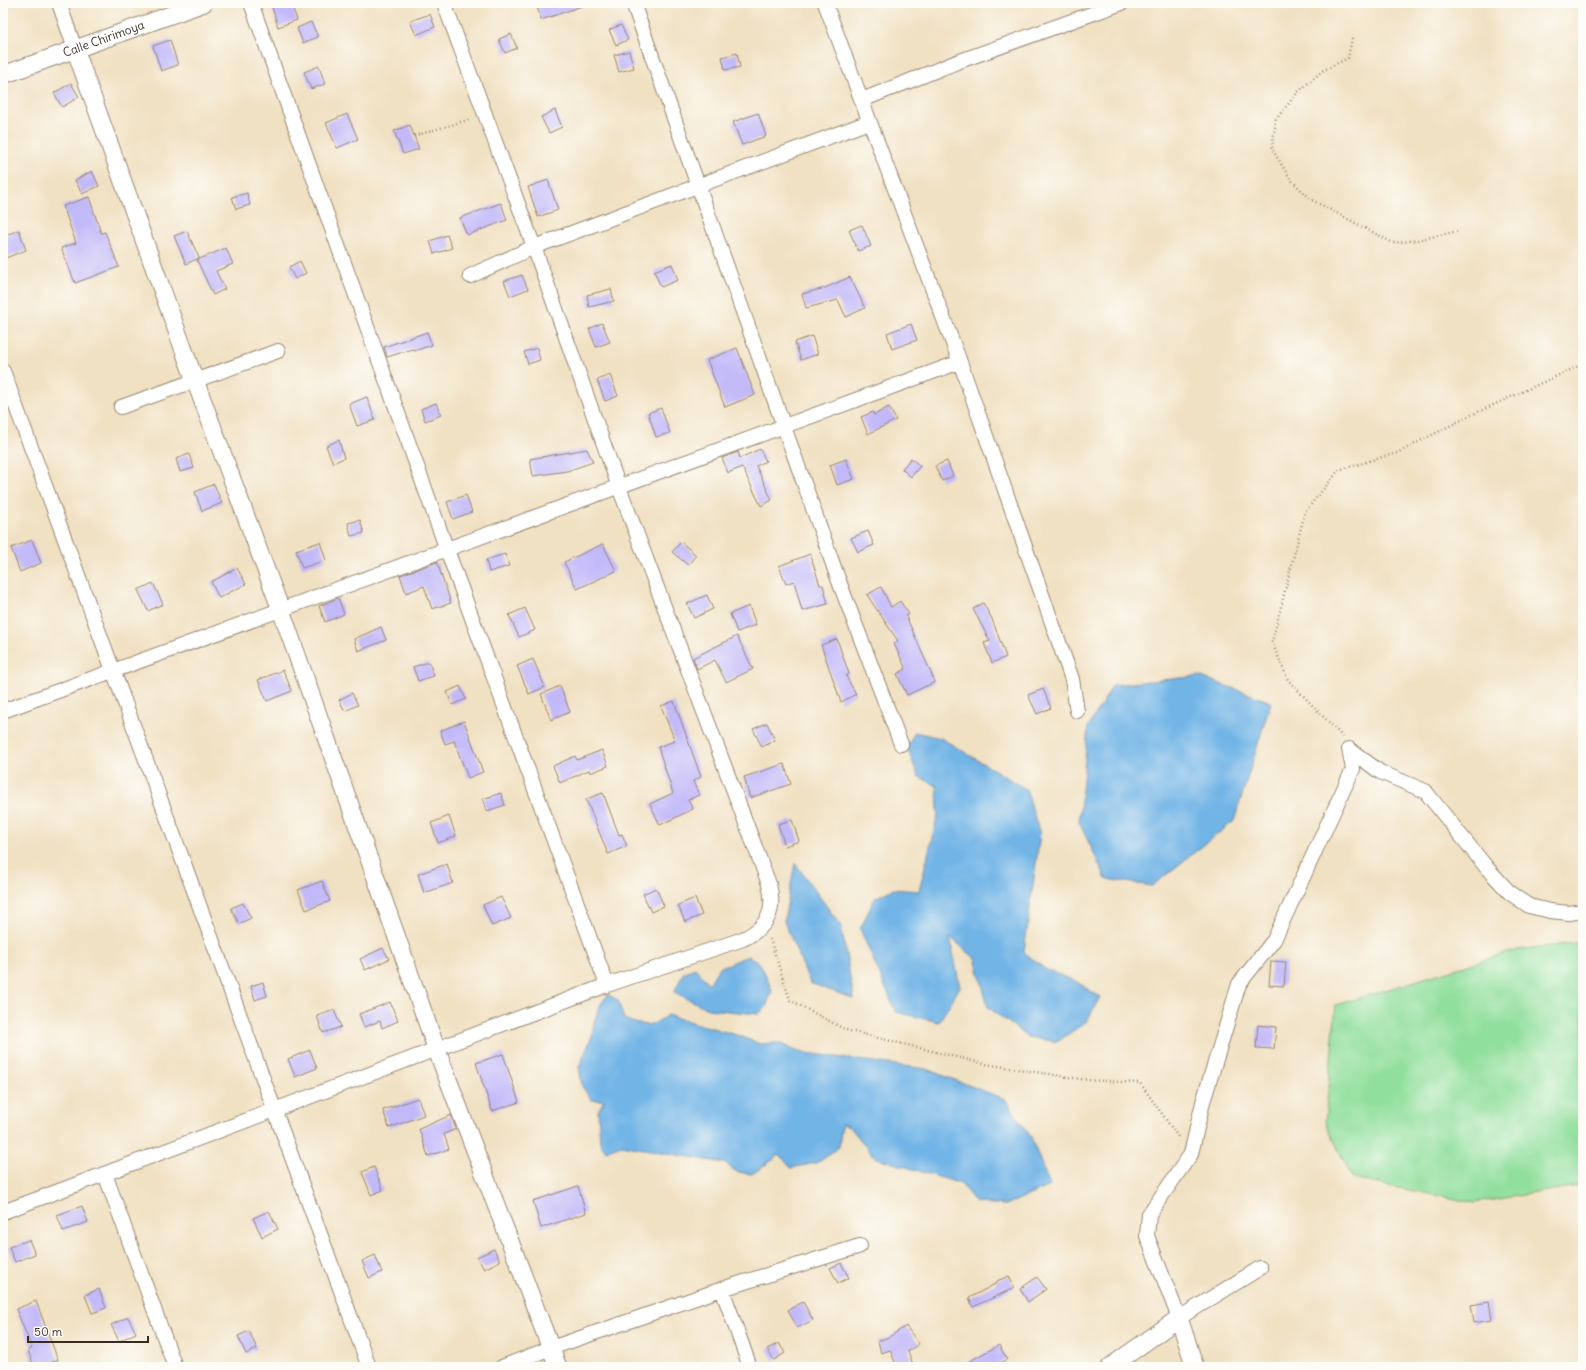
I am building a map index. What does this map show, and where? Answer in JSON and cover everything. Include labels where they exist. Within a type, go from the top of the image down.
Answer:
[{"type":"street","points":[[59,3],[281,610],[436,1048],[558,1367]]},
{"type":"street","name":"Calle Chirimoya","points":[[3,75],[204,3]]},
{"type":"street","points":[[251,3],[447,550],[607,985]]},
{"type":"street","points":[[3,1212],[436,1048],[607,985],[743,939],[755,933],[765,924],[771,911],[772,898],[769,884],[619,487],[534,247],[484,116],[444,3]]},
{"type":"street","points":[[633,3],[840,584],[900,744]]},
{"type":"street","points":[[825,3],[960,362],[1072,679],[1077,711]]},
{"type":"street","points":[[862,100],[957,62],[1122,3]]},
{"type":"street","points":[[470,276],[534,247],[699,187],[869,122]]},
{"type":"street","points":[[121,407],[278,351]]},
{"type":"street","points":[[3,711],[960,362]]},
{"type":"street","points":[[3,371],[369,1367]]},
{"type":"street","points":[[1195,1367],[1179,1318],[1147,1236],[1149,1214],[1191,1154],[1203,1102],[1239,984],[1274,940],[1353,769],[1349,749],[1380,772],[1425,791],[1487,868],[1510,893],[1529,906],[1550,912],[1570,913],[1583,911]]},
{"type":"street","points":[[105,1174],[175,1367]]},
{"type":"street","points":[[502,1367],[551,1348],[722,1289],[860,1246]]},
{"type":"street","points":[[1110,1367],[1179,1318],[1260,1268]]},
{"type":"street","points":[[722,1289],[750,1367]]},
{"type":"path","points":[[1352,38],[1348,58],[1322,71],[1298,92],[1276,120],[1272,149],[1291,180],[1312,200],[1393,243],[1418,240],[1458,231]]},
{"type":"path","points":[[414,136],[484,116]]},
{"type":"path","points":[[1345,739],[1288,680],[1272,642],[1305,512],[1339,470],[1397,453],[1467,417],[1583,364]]},
{"type":"path","points":[[765,924],[790,1000],[846,1030],[985,1064],[1087,1080],[1140,1083],[1191,1154]]},
{"type":"green space","points":[[1583,942],[1583,1185],[1475,1203],[1353,1179],[1325,1122],[1336,1005],[1517,950]]},
{"type":"water","points":[[1199,676],[1271,702],[1234,821],[1152,886],[1106,879],[1079,822],[1088,727],[1113,685]]},
{"type":"water","points":[[915,732],[941,738],[1026,789],[1040,834],[1024,952],[1045,969],[1077,982],[1100,997],[1087,1021],[1057,1042],[1028,1037],[988,1007],[975,958],[950,937],[960,987],[939,1022],[896,1012],[860,929],[875,898],[893,889],[919,891],[938,814],[937,786],[918,776],[907,747]]},
{"type":"water","points":[[795,863],[841,926],[854,999],[810,983],[784,921]]},
{"type":"water","points":[[748,956],[761,965],[772,990],[766,1008],[758,1014],[708,1009],[674,992],[684,972],[695,968],[709,984],[719,968]]},
{"type":"water","points":[[608,995],[618,1000],[624,1019],[636,1023],[652,1024],[667,1015],[740,1036],[760,1044],[778,1043],[799,1052],[926,1069],[1005,1099],[1031,1137],[1050,1186],[1006,1205],[976,1203],[961,1184],[874,1157],[851,1128],[842,1124],[839,1147],[816,1163],[791,1168],[780,1155],[752,1174],[737,1172],[724,1163],[621,1145],[606,1151],[600,1142],[598,1111],[604,1100],[591,1100],[582,1086],[579,1067],[592,1036],[594,1022],[600,1005]]},
{"type":"building","points":[[284,3],[291,3],[297,20],[278,27],[272,7]]},
{"type":"building","points":[[536,3],[585,3],[585,5],[541,20]]},
{"type":"building","points":[[430,14],[435,27],[416,35],[410,21]]},
{"type":"building","points":[[311,22],[318,37],[303,43],[297,28]]},
{"type":"building","points":[[621,25],[628,40],[616,45],[609,30]]},
{"type":"building","points":[[511,34],[517,48],[505,53],[499,39]]},
{"type":"building","points":[[170,40],[178,65],[161,71],[153,46]]},
{"type":"building","points":[[629,51],[634,68],[619,72],[614,55]]},
{"type":"building","points":[[737,53],[740,67],[725,70],[722,57]]},
{"type":"building","points":[[319,66],[325,84],[311,89],[304,72]]},
{"type":"building","points":[[71,83],[79,97],[62,107],[54,93]]},
{"type":"building","points":[[555,110],[562,127],[549,133],[541,117]]},
{"type":"building","points":[[758,113],[766,136],[742,145],[733,122]]},
{"type":"building","points":[[347,114],[358,139],[337,148],[326,123]]},
{"type":"building","points":[[410,125],[419,149],[403,154],[394,131]]},
{"type":"building","points":[[92,171],[99,186],[82,194],[75,180]]},
{"type":"building","points":[[548,180],[558,210],[538,217],[528,187]]},
{"type":"building","points":[[247,193],[250,205],[236,209],[232,197]]},
{"type":"building","points":[[89,197],[101,233],[105,232],[119,267],[75,283],[61,248],[76,243],[63,206]]},
{"type":"building","points":[[501,203],[507,220],[467,235],[460,218]]},
{"type":"building","points":[[862,225],[871,246],[858,251],[849,230]]},
{"type":"building","points":[[19,230],[26,250],[3,259],[3,236]]},
{"type":"building","points":[[187,231],[199,258],[186,264],[174,236]]},
{"type":"building","points":[[447,235],[452,248],[434,254],[430,241]]},
{"type":"building","points":[[226,248],[233,264],[216,271],[225,289],[213,295],[197,260]]},
{"type":"building","points":[[300,261],[306,273],[295,279],[289,267]]},
{"type":"building","points":[[672,264],[678,280],[661,287],[654,271]]},
{"type":"building","points":[[522,275],[528,289],[510,296],[504,281]]},
{"type":"building","points":[[850,277],[865,308],[846,317],[838,300],[806,308],[802,294],[825,288]]},
{"type":"building","points":[[611,289],[614,301],[589,307],[587,295]]},
{"type":"building","points":[[602,323],[610,342],[596,347],[589,329]]},
{"type":"building","points":[[911,324],[917,340],[892,349],[887,333]]},
{"type":"building","points":[[427,332],[432,345],[387,357],[384,347]]},
{"type":"building","points":[[812,336],[818,354],[801,360],[795,342]]},
{"type":"building","points":[[537,348],[540,360],[528,364],[524,352]]},
{"type":"building","points":[[737,348],[755,395],[725,407],[707,360]]},
{"type":"building","points":[[610,375],[618,396],[605,401],[597,380]]},
{"type":"building","points":[[367,397],[375,420],[357,426],[349,404]]},
{"type":"building","points":[[436,403],[441,415],[425,421],[421,409]]},
{"type":"building","points":[[889,407],[896,420],[868,434],[861,417],[873,412],[874,415]]},
{"type":"building","points":[[661,408],[670,433],[656,437],[648,413]]},
{"type":"building","points":[[339,440],[344,458],[333,463],[326,446]]},
{"type":"building","points":[[587,449],[593,462],[567,471],[533,476],[530,459]]},
{"type":"building","points":[[760,449],[766,461],[756,466],[772,500],[761,506],[742,467],[728,473],[722,458],[738,452],[740,458]]},
{"type":"building","points":[[189,454],[194,468],[180,472],[176,459]]},
{"type":"building","points":[[911,458],[920,466],[911,477],[902,469]]},
{"type":"building","points":[[846,459],[854,479],[837,485],[830,465]]},
{"type":"building","points":[[947,461],[953,476],[942,481],[935,466]]},
{"type":"building","points":[[214,484],[222,503],[202,511],[195,492]]},
{"type":"building","points":[[466,495],[472,512],[453,519],[447,502]]},
{"type":"building","points":[[360,520],[364,533],[351,536],[348,523]]},
{"type":"building","points":[[868,531],[874,545],[858,552],[851,538]]},
{"type":"building","points":[[32,540],[41,563],[20,572],[11,548]]},
{"type":"building","points":[[320,542],[326,560],[302,568],[296,550]]},
{"type":"building","points":[[681,542],[696,555],[688,565],[672,552]]},
{"type":"building","points":[[603,544],[616,571],[577,589],[564,562]]},
{"type":"building","points":[[505,554],[509,566],[489,572],[486,560]]},
{"type":"building","points":[[810,554],[820,585],[823,585],[828,604],[802,611],[794,581],[786,584],[779,566]]},
{"type":"building","points":[[437,562],[451,603],[432,609],[424,586],[406,593],[400,575]]},
{"type":"building","points":[[237,568],[246,584],[219,598],[211,582]]},
{"type":"building","points":[[153,583],[163,604],[148,611],[138,590]]},
{"type":"building","points":[[881,587],[891,607],[900,601],[909,614],[906,616],[935,682],[907,695],[897,674],[906,669],[894,644],[898,641],[867,595]]},
{"type":"building","points":[[707,595],[713,609],[694,618],[687,604]]},
{"type":"building","points":[[338,598],[344,614],[325,622],[319,606]]},
{"type":"building","points":[[983,603],[992,619],[1006,657],[992,663],[984,643],[990,641],[973,609]]},
{"type":"building","points":[[749,606],[756,625],[737,632],[730,614]]},
{"type":"building","points":[[525,608],[535,630],[519,637],[509,615]]},
{"type":"building","points":[[381,627],[386,640],[358,651],[354,639]]},
{"type":"building","points":[[737,636],[753,669],[726,682],[715,660],[697,669],[693,658]]},
{"type":"building","points":[[837,639],[849,674],[846,676],[856,694],[841,702],[821,645]]},
{"type":"building","points":[[533,659],[545,687],[529,694],[517,666]]},
{"type":"building","points":[[429,662],[434,676],[418,681],[413,667]]},
{"type":"building","points":[[283,670],[292,691],[267,701],[258,680]]},
{"type":"building","points":[[460,686],[466,699],[452,705],[447,692]]},
{"type":"building","points":[[560,686],[570,712],[551,720],[541,694]]},
{"type":"building","points":[[1043,689],[1051,708],[1037,714],[1028,695]]},
{"type":"building","points":[[352,693],[358,705],[345,711],[339,700]]},
{"type":"building","points":[[674,701],[701,777],[693,781],[699,795],[688,800],[693,809],[660,825],[650,804],[673,793],[658,747],[675,741],[661,706]]},
{"type":"building","points":[[464,721],[483,772],[468,778],[454,741],[445,744],[440,731]]},
{"type":"building","points":[[767,723],[775,740],[762,747],[753,729]]},
{"type":"building","points":[[602,750],[608,766],[590,773],[589,770],[560,783],[553,766],[575,756],[577,760]]},
{"type":"building","points":[[784,764],[791,784],[750,798],[744,777]]},
{"type":"building","points":[[501,793],[505,805],[487,811],[483,799]]},
{"type":"building","points":[[603,793],[619,835],[622,834],[627,846],[608,854],[586,799]]},
{"type":"building","points":[[449,816],[456,836],[438,843],[431,823]]},
{"type":"building","points":[[792,820],[799,841],[785,846],[778,824]]},
{"type":"building","points":[[447,864],[453,883],[424,893],[418,874]]},
{"type":"building","points":[[322,881],[330,901],[306,910],[298,890]]},
{"type":"building","points":[[656,888],[664,906],[651,912],[643,894]]},
{"type":"building","points":[[501,897],[511,918],[492,926],[483,905]]},
{"type":"building","points":[[695,898],[702,915],[685,922],[678,905]]},
{"type":"building","points":[[243,903],[251,918],[239,924],[231,908]]},
{"type":"building","points":[[383,948],[389,959],[365,970],[360,959]]},
{"type":"building","points":[[1271,961],[1286,962],[1284,986],[1269,985]]},
{"type":"building","points":[[263,982],[267,996],[255,1000],[251,986]]},
{"type":"building","points":[[390,1002],[398,1021],[382,1028],[380,1021],[364,1027],[359,1014]]},
{"type":"building","points":[[334,1010],[341,1027],[323,1033],[317,1016]]},
{"type":"building","points":[[1258,1025],[1276,1027],[1274,1049],[1256,1048]]},
{"type":"building","points":[[310,1050],[317,1068],[295,1077],[288,1059]]},
{"type":"building","points":[[503,1054],[519,1102],[492,1111],[476,1063]]},
{"type":"building","points":[[418,1098],[424,1115],[389,1128],[383,1110]]},
{"type":"building","points":[[451,1115],[456,1129],[444,1134],[449,1149],[428,1156],[419,1129]]},
{"type":"building","points":[[374,1167],[383,1190],[371,1195],[362,1172]]},
{"type":"building","points":[[578,1186],[586,1213],[541,1228],[533,1201]]},
{"type":"building","points":[[82,1206],[88,1222],[63,1231],[57,1215]]},
{"type":"building","points":[[269,1211],[278,1229],[262,1237],[253,1218]]},
{"type":"building","points":[[29,1240],[35,1254],[15,1262],[9,1247]]},
{"type":"building","points":[[494,1249],[500,1261],[484,1269],[477,1257]]},
{"type":"building","points":[[375,1255],[382,1272],[369,1278],[362,1261]]},
{"type":"building","points":[[841,1263],[849,1278],[838,1283],[830,1268]]},
{"type":"building","points":[[1009,1276],[1014,1288],[973,1307],[969,1298],[997,1283],[997,1281]]},
{"type":"building","points":[[1037,1277],[1046,1289],[1028,1302],[1020,1289]]},
{"type":"building","points":[[99,1289],[106,1308],[92,1313],[85,1295]]},
{"type":"building","points":[[36,1301],[58,1360],[39,1367],[34,1367],[28,1350],[32,1348],[16,1309]]},
{"type":"building","points":[[803,1302],[813,1320],[797,1328],[788,1310]]},
{"type":"building","points":[[1489,1302],[1492,1320],[1474,1323],[1471,1305]]},
{"type":"building","points":[[128,1317],[136,1333],[119,1341],[111,1325]]},
{"type":"building","points":[[906,1326],[919,1344],[908,1351],[914,1367],[897,1367],[890,1350],[881,1353],[878,1341],[889,1337]]},
{"type":"building","points":[[249,1331],[257,1349],[246,1354],[238,1336]]},
{"type":"building","points":[[779,1343],[785,1353],[774,1360],[767,1349]]},
{"type":"building","points":[[999,1345],[1007,1359],[993,1367],[959,1367]]}]
